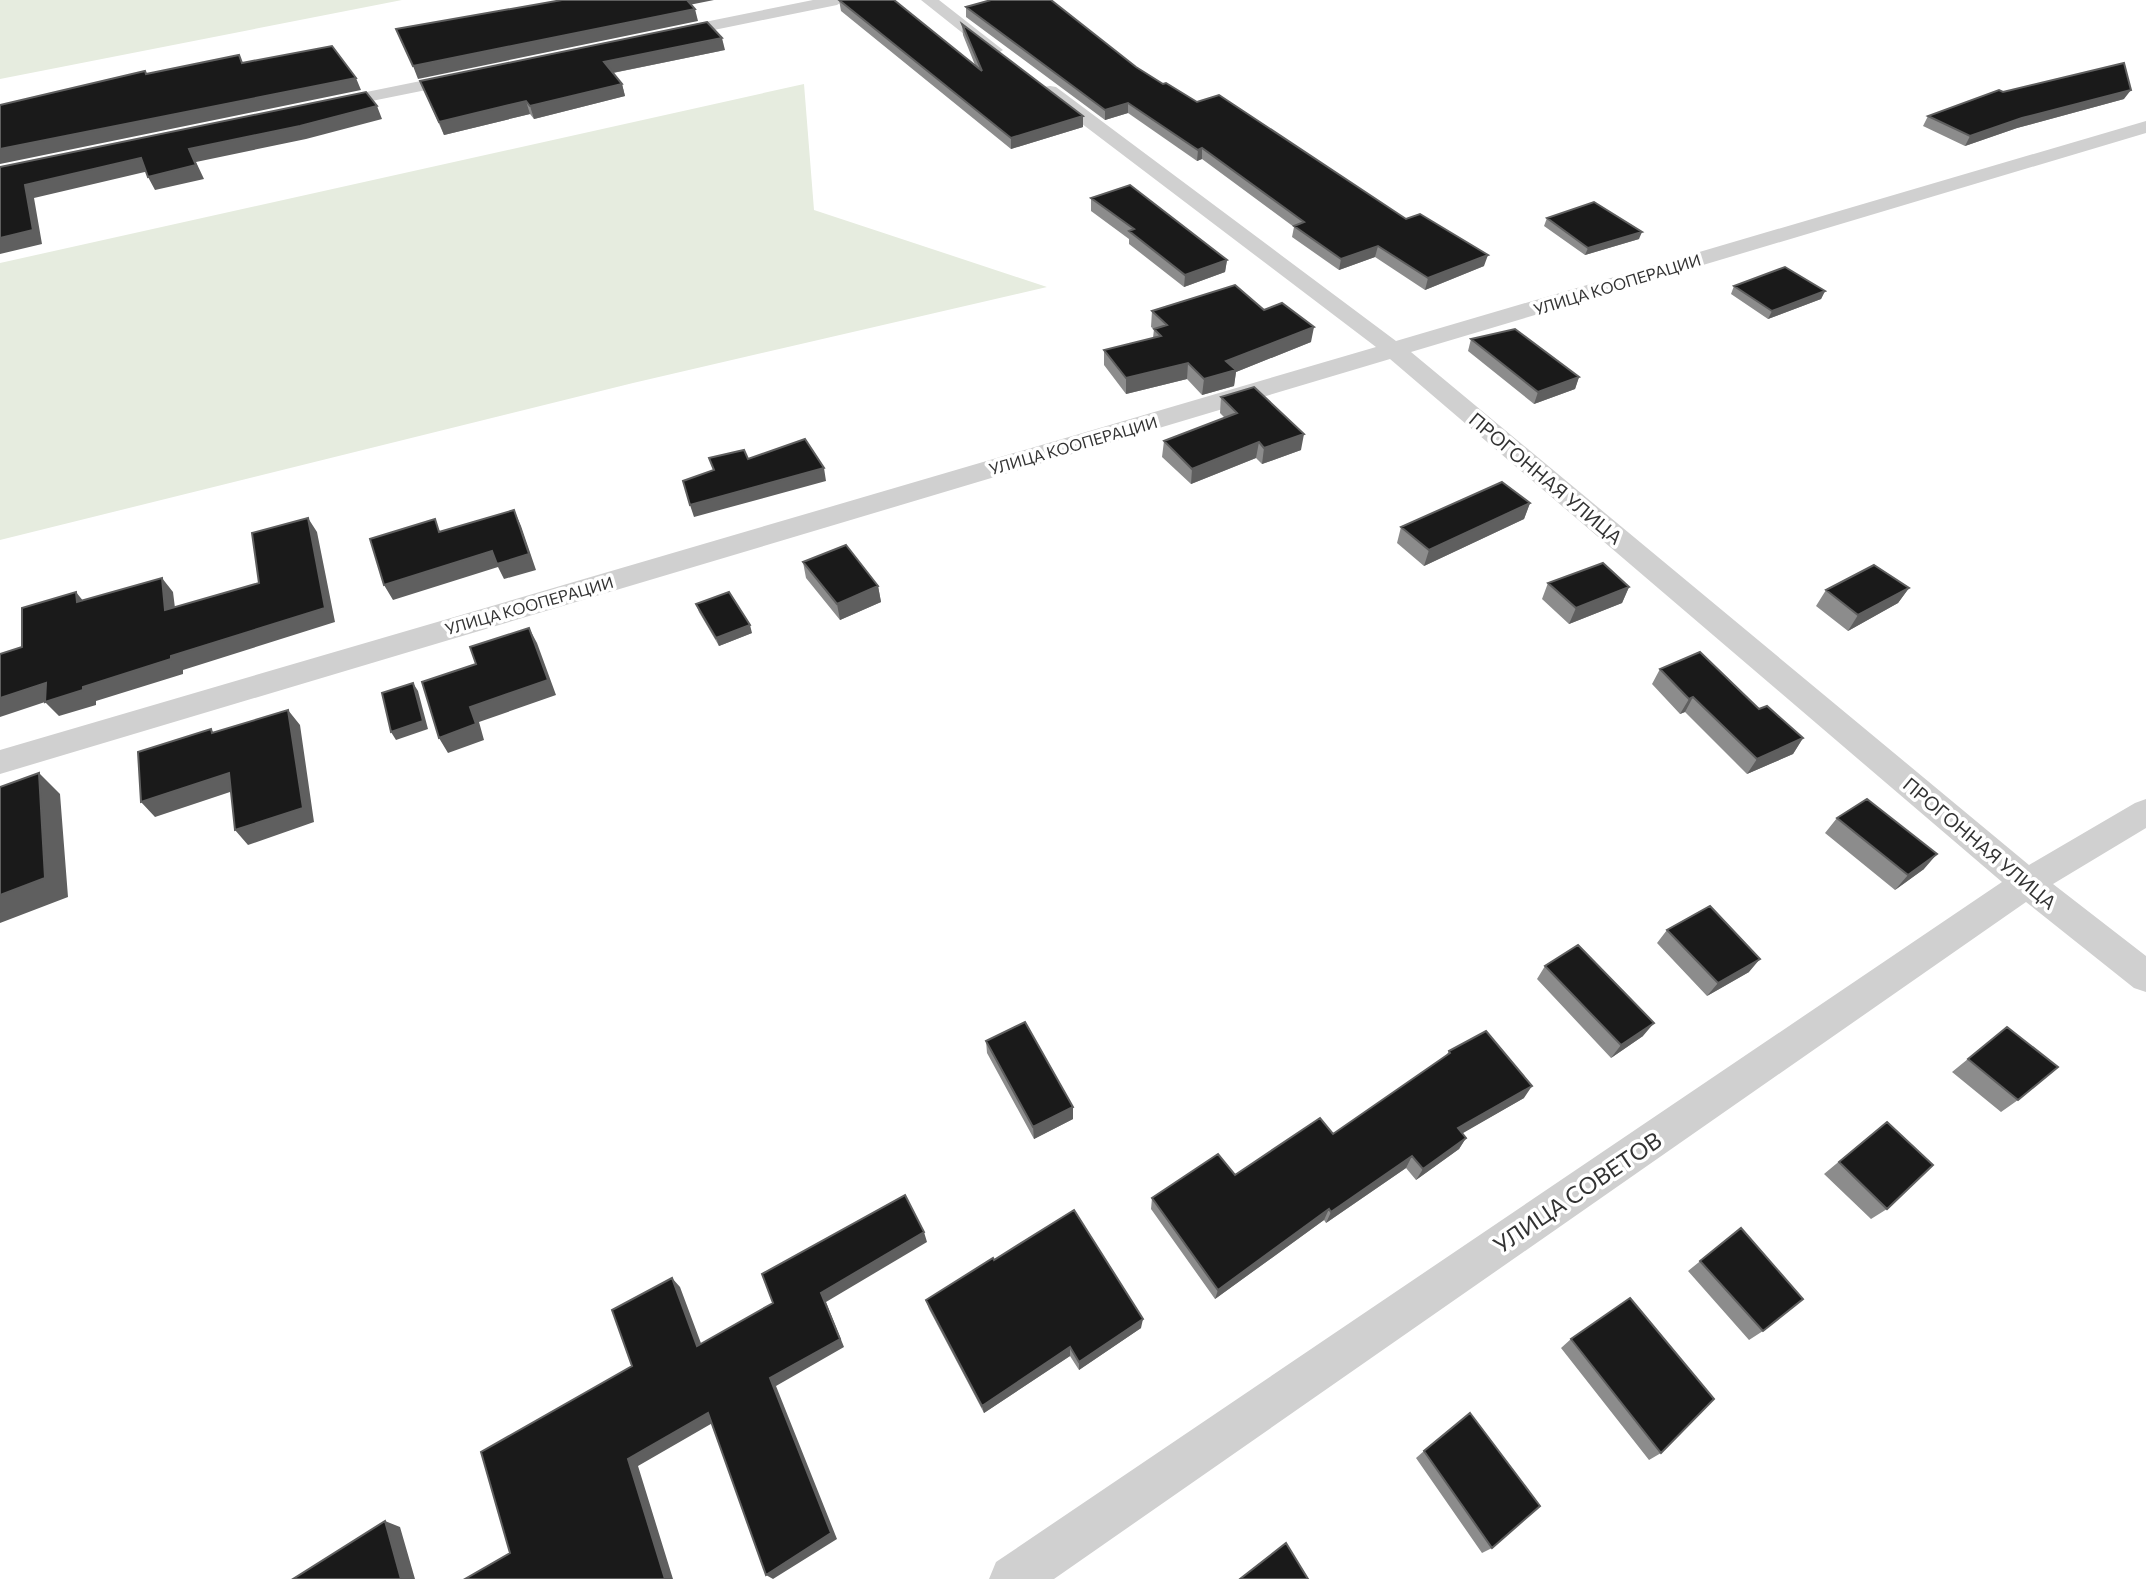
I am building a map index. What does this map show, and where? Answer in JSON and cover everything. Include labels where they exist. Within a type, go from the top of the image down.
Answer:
[{"type":"street","points":[[648,39],[836,0]]},
{"type":"street","name":"ПРОГОННАЯ УЛИЦА","points":[[929,0],[1394,350],[2027,883],[2146,977]]},
{"type":"street","points":[[310,109],[486,73]]},
{"type":"street","name":"УЛИЦА КООПЕРАЦИИ","points":[[0,762],[2146,127]]},
{"type":"street","name":"УЛИЦА СОВЕТОВ","points":[[1013,1579],[2027,883],[2146,812]]},
{"type":"shaded area","points":[[0,0],[402,0],[0,79]]},
{"type":"shaded area","points":[[804,84],[814,210],[1047,287],[633,383],[0,540],[0,263]]},
{"type":"building","points":[[562,0],[687,0],[695,9],[413,66],[396,29]]},
{"type":"building","points":[[839,0],[894,0],[982,71],[962,24],[1083,116],[1011,138]]},
{"type":"building","points":[[991,0],[1051,0],[1136,67],[1163,84],[1166,83],[1197,102],[1219,95],[1406,219],[1420,214],[1488,255],[1428,278],[1378,246],[1341,259],[1294,226],[1304,222],[1202,148],[1198,150],[1128,103],[1105,110],[966,7]]},
{"type":"building","points":[[707,22],[722,38],[604,62],[622,84],[530,106],[526,101],[439,122],[420,81]]},
{"type":"building","points":[[332,46],[356,78],[0,149],[0,105],[145,71],[146,74],[239,55],[242,63]]},
{"type":"building","points":[[2124,63],[2131,90],[2022,118],[1970,136],[1928,116],[1999,90],[2003,92]]},
{"type":"building","points":[[366,92],[377,106],[300,126],[189,149],[196,165],[148,177],[141,158],[25,185],[33,230],[0,238],[0,167]]},
{"type":"building","points":[[1130,185],[1227,260],[1185,275],[1129,231],[1134,229],[1091,198]]},
{"type":"building","points":[[1594,202],[1642,232],[1588,248],[1547,218]]},
{"type":"building","points":[[1785,267],[1825,291],[1772,311],[1734,286]]},
{"type":"building","points":[[1235,285],[1264,310],[1282,303],[1314,327],[1226,361],[1236,370],[1204,379],[1188,363],[1126,378],[1104,350],[1161,336],[1154,329],[1167,325],[1152,311]]},
{"type":"building","points":[[1515,329],[1579,377],[1538,392],[1471,339]]},
{"type":"building","points":[[1254,387],[1304,434],[1264,448],[1259,442],[1192,469],[1164,441],[1237,413],[1221,397]]},
{"type":"building","points":[[805,439],[824,468],[690,505],[683,481],[714,470],[709,458],[744,450],[748,459]]},
{"type":"building","points":[[1502,482],[1530,503],[1429,550],[1401,527]]},
{"type":"building","points":[[514,510],[529,554],[497,564],[492,551],[384,585],[370,539],[435,519],[439,532]]},
{"type":"building","points":[[308,518],[325,608],[171,656],[171,659],[45,702],[46,683],[0,698],[0,654],[22,647],[22,608],[76,592],[77,602],[162,578],[165,610],[259,583],[252,533]]},
{"type":"building","points":[[846,545],[878,586],[837,604],[803,562]]},
{"type":"building","points":[[1603,563],[1629,587],[1576,608],[1548,583]]},
{"type":"building","points":[[1874,565],[1909,588],[1858,615],[1826,590]]},
{"type":"building","points":[[729,592],[750,625],[716,638],[696,604]]},
{"type":"building","points":[[529,628],[548,680],[470,707],[476,724],[439,738],[422,682],[476,664],[470,647]]},
{"type":"building","points":[[1700,652],[1759,709],[1767,706],[1803,738],[1757,759],[1693,697],[1689,699],[1660,669]]},
{"type":"building","points":[[413,683],[423,721],[391,732],[382,693]]},
{"type":"building","points":[[288,710],[303,808],[235,830],[229,773],[141,802],[138,752],[211,729],[212,733]]},
{"type":"building","points":[[39,773],[45,878],[0,895],[0,787]]},
{"type":"building","points":[[1867,799],[1937,854],[1908,875],[1837,818]]},
{"type":"building","points":[[1710,906],[1760,959],[1718,983],[1667,930]]},
{"type":"building","points":[[1578,945],[1654,1023],[1621,1045],[1545,966]]},
{"type":"building","points":[[1025,1022],[1073,1107],[1033,1127],[986,1041]]},
{"type":"building","points":[[2007,1027],[2058,1067],[2018,1100],[1968,1059]]},
{"type":"building","points":[[1486,1031],[1532,1086],[1458,1128],[1466,1138],[1423,1169],[1412,1156],[1331,1212],[1329,1209],[1218,1290],[1152,1198],[1218,1154],[1235,1175],[1320,1118],[1333,1134],[1450,1053],[1449,1051]]},
{"type":"building","points":[[1887,1122],[1933,1165],[1887,1209],[1839,1162]]},
{"type":"building","points":[[905,1195],[924,1232],[821,1293],[840,1339],[770,1378],[831,1533],[766,1575],[708,1413],[628,1459],[665,1579],[465,1579],[510,1553],[481,1452],[632,1366],[612,1310],[672,1278],[697,1346],[773,1303],[762,1274]]},
{"type":"building","points":[[1074,1210],[1143,1319],[1079,1362],[1070,1347],[982,1406],[926,1300]]},
{"type":"building","points":[[1741,1228],[1803,1299],[1763,1331],[1700,1261]]},
{"type":"building","points":[[1630,1298],[1714,1399],[1661,1453],[1571,1339]]},
{"type":"building","points":[[1470,1413],[1540,1506],[1492,1548],[1424,1451]]},
{"type":"building","points":[[385,1521],[401,1579],[293,1579]]},
{"type":"building","points":[[1286,1543],[1308,1579],[1240,1579]]}]
